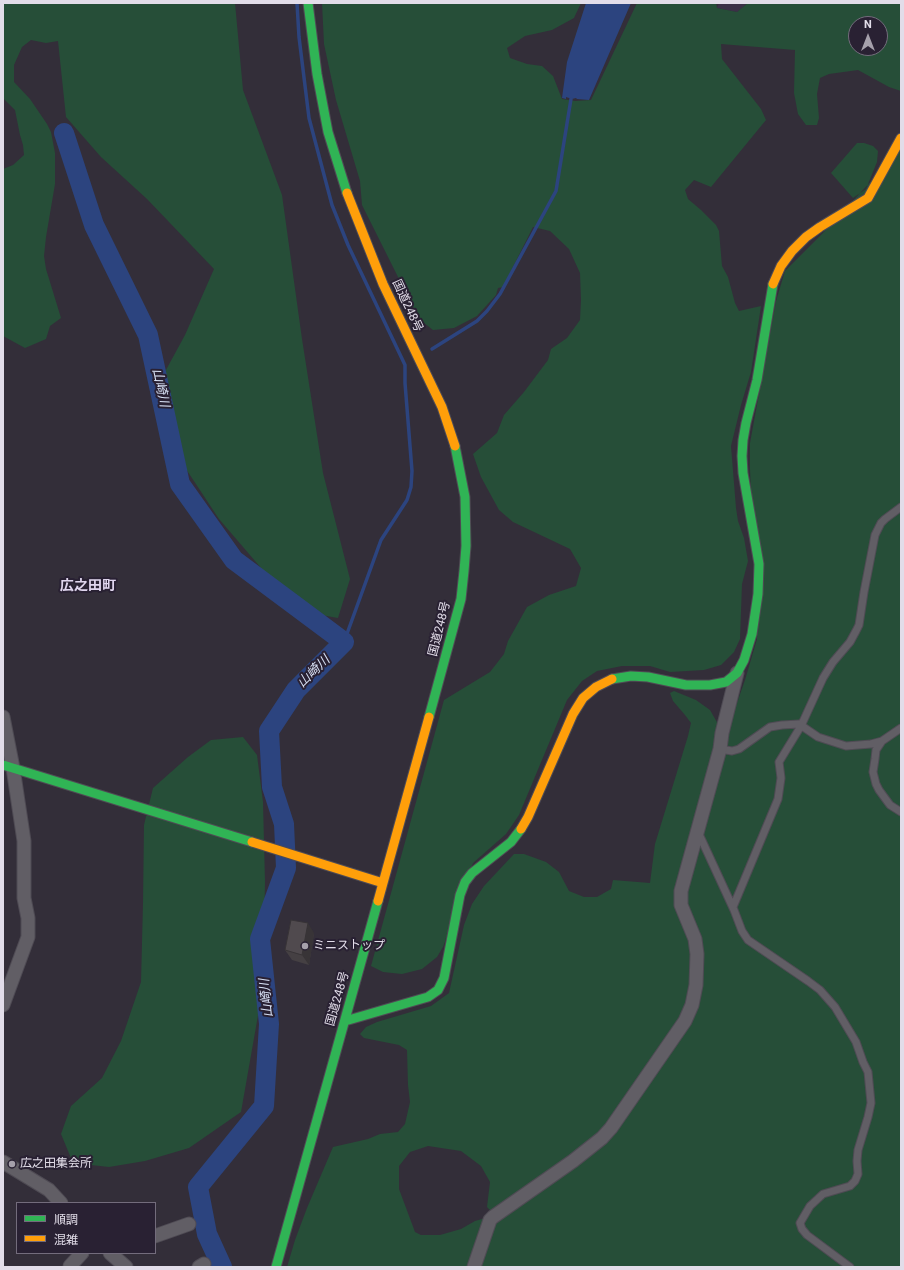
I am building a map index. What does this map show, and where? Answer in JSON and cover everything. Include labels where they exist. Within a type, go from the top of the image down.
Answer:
[{"type":"main road","name":"国道248号","points":[[276,1267],[455,624],[461,599],[466,546],[465,497],[456,450],[442,407],[383,284],[347,192],[328,132],[317,74],[308,3]]},
{"type":"main road","points":[[345,1021],[428,997],[438,990],[444,978],[460,895],[465,882],[472,873],[511,842],[519,832],[528,817],[573,714],[587,694],[596,687],[616,678],[631,676],[648,677],[686,685],[710,686],[726,682],[737,673],[744,660],[752,634],[759,578],[759,564],[743,473],[743,440],[757,380],[774,280],[781,266],[806,237],[868,198],[901,138]]},
{"type":"main road","points":[[8,767],[383,884]]},
{"type":"street","points":[[474,1267],[490,1220],[493,1216],[573,1161],[602,1138],[611,1128],[685,1021],[692,1005],[696,985],[697,954],[695,940],[681,905],[681,891],[720,750],[737,673]]},
{"type":"street","points":[[3,717],[8,767],[24,841],[24,898],[28,918],[28,937],[3,1005]]},
{"type":"street","points":[[3,1162],[49,1190],[60,1202]]},
{"type":"street","points":[[156,1236],[189,1224]]},
{"type":"street","points":[[71,1267],[70,1266],[81,1254]]},
{"type":"street","points":[[112,1254],[126,1267]]},
{"type":"lane","points":[[732,907],[778,799],[781,778],[779,762],[801,726],[826,673],[856,632],[861,614],[869,562],[877,531],[885,519],[901,507]]},
{"type":"lane","points":[[720,750],[739,750],[770,727],[799,724],[818,737],[846,746],[871,744],[882,741],[901,728]]},
{"type":"lane","points":[[882,741],[876,750],[873,772],[876,784],[890,805],[901,812]]},
{"type":"lane","points":[[697,831],[742,931],[748,940],[808,980],[820,990],[835,1007],[856,1042],[868,1072],[871,1103],[858,1150],[858,1174],[855,1182],[850,1186],[823,1194],[810,1206],[800,1223],[802,1229],[807,1234],[850,1267]]},
{"type":"shaded area","points":[[719,3],[748,3],[737,12],[717,8]]},
{"type":"green space","points":[[3,3],[235,3],[243,90],[282,195],[302,339],[323,473],[350,579],[338,618],[298,611],[219,519],[184,466],[154,392],[185,335],[214,269],[147,199],[101,157],[66,117],[58,41],[46,43],[31,40],[22,47],[14,65],[14,82],[30,99],[51,132],[55,153],[55,184],[44,256],[46,269],[61,318],[50,326],[46,339],[25,348],[3,336],[3,169],[13,165],[24,155],[15,110],[3,98]]},
{"type":"green space","points":[[322,3],[581,3],[574,18],[552,30],[525,36],[507,48],[510,58],[527,64],[542,66],[553,76],[562,99],[575,101],[591,100],[637,3],[716,3],[717,8],[737,12],[748,3],[901,3],[901,91],[889,87],[858,70],[829,74],[820,78],[817,94],[819,118],[817,125],[806,125],[798,114],[794,93],[795,50],[721,44],[722,59],[761,109],[766,120],[711,187],[694,180],[685,190],[688,199],[716,225],[719,231],[722,266],[728,277],[735,303],[739,311],[761,306],[751,372],[731,446],[736,508],[748,561],[742,584],[740,639],[734,652],[721,665],[704,670],[670,672],[650,666],[622,666],[597,671],[582,681],[567,700],[519,815],[506,834],[473,863],[443,947],[437,957],[422,969],[402,974],[383,972],[371,966],[444,700],[490,672],[504,654],[508,641],[527,607],[549,595],[576,586],[581,568],[570,549],[513,522],[499,510],[481,477],[473,454],[497,433],[504,415],[524,392],[548,360],[551,349],[567,338],[580,320],[580,273],[569,249],[550,231],[533,227],[503,287],[498,288],[496,295],[477,316],[454,328],[433,330],[419,319],[362,205],[360,181],[336,100],[324,44]]},
{"type":"green space","points":[[857,143],[864,143],[873,146],[878,151],[877,162],[866,189],[853,198],[831,173]]},
{"type":"green space","points":[[901,149],[901,1267],[475,1267],[493,1218],[619,1124],[699,985],[684,895],[726,734],[745,680],[757,639],[750,443],[776,301],[785,271],[822,234]]},
{"type":"green space","points":[[674,691],[696,700],[710,710],[718,724],[718,733],[677,890],[693,942],[693,983],[683,1017],[607,1130],[493,1213],[487,1207],[490,1182],[481,1166],[461,1151],[428,1146],[410,1152],[399,1166],[399,1189],[415,1232],[421,1235],[440,1235],[461,1229],[475,1221],[489,1217],[472,1267],[287,1267],[307,1208],[333,1147],[368,1139],[380,1134],[398,1132],[405,1124],[410,1102],[407,1050],[399,1045],[364,1038],[360,1034],[366,1027],[377,1022],[431,1006],[449,993],[464,925],[472,904],[484,886],[514,854],[524,854],[546,862],[559,872],[569,891],[584,897],[597,897],[611,889],[613,880],[650,883],[655,844],[691,723],[673,701],[670,693]]},
{"type":"green space","points":[[243,737],[257,755],[263,802],[265,882],[263,987],[241,1112],[189,1148],[145,1161],[109,1167],[73,1163],[61,1134],[71,1106],[102,1078],[121,1041],[141,982],[144,825],[153,788],[188,757],[211,740]]},
{"type":"water","points":[[586,3],[631,3],[589,100],[576,98],[572,99],[566,97],[566,99],[562,98],[567,62]]},
{"type":"building","points":[[291,920],[308,923],[302,955],[285,950]]},
{"type":"waterway","points":[[297,3],[299,37],[309,118],[332,205],[348,245],[405,365],[412,471],[411,487],[407,500],[381,540],[344,642]]},
{"type":"waterway","points":[[432,349],[477,321],[500,294],[556,191],[571,99]]},
{"type":"waterway","name":"山崎川","points":[[64,133],[94,225],[148,335],[180,484],[234,560],[344,642],[296,690],[269,731],[272,787],[284,824],[286,868],[260,939],[269,1024],[264,1106],[198,1187],[207,1234],[222,1267]]},
{"type":"traffic: fast","points":[[308,3],[317,74],[328,132],[347,193]]},
{"type":"traffic: fast","points":[[612,679],[631,676],[648,677],[686,685],[710,685],[726,682],[737,673],[744,660],[752,634],[758,594],[759,564],[743,473],[743,440],[757,380],[773,284]]},
{"type":"traffic: fast","points":[[429,717],[461,599],[464,571],[466,546],[465,497],[455,446]]},
{"type":"traffic: fast","points":[[3,765],[252,842]]},
{"type":"traffic: fast","points":[[345,1021],[428,997],[438,990],[444,978],[460,895],[465,882],[472,873],[511,842],[521,829]]},
{"type":"traffic: fast","points":[[276,1267],[378,901]]},
{"type":"traffic: slow","points":[[773,284],[781,266],[792,251],[806,237],[868,198],[901,138]]},
{"type":"traffic: slow","points":[[347,193],[383,284],[442,407],[455,446]]},
{"type":"traffic: slow","points":[[521,829],[528,817],[573,714],[583,698],[596,687],[612,679]]},
{"type":"traffic: slow","points":[[378,901],[429,717]]},
{"type":"traffic: slow","points":[[252,842],[383,883]]},
{"type":"place","name":"ミニストップ","points":[[305,946]]},
{"type":"place","name":"広之田集会所","points":[[12,1164]]},
{"type":"district","name":"広之田町","points":[[88,586]]}]
